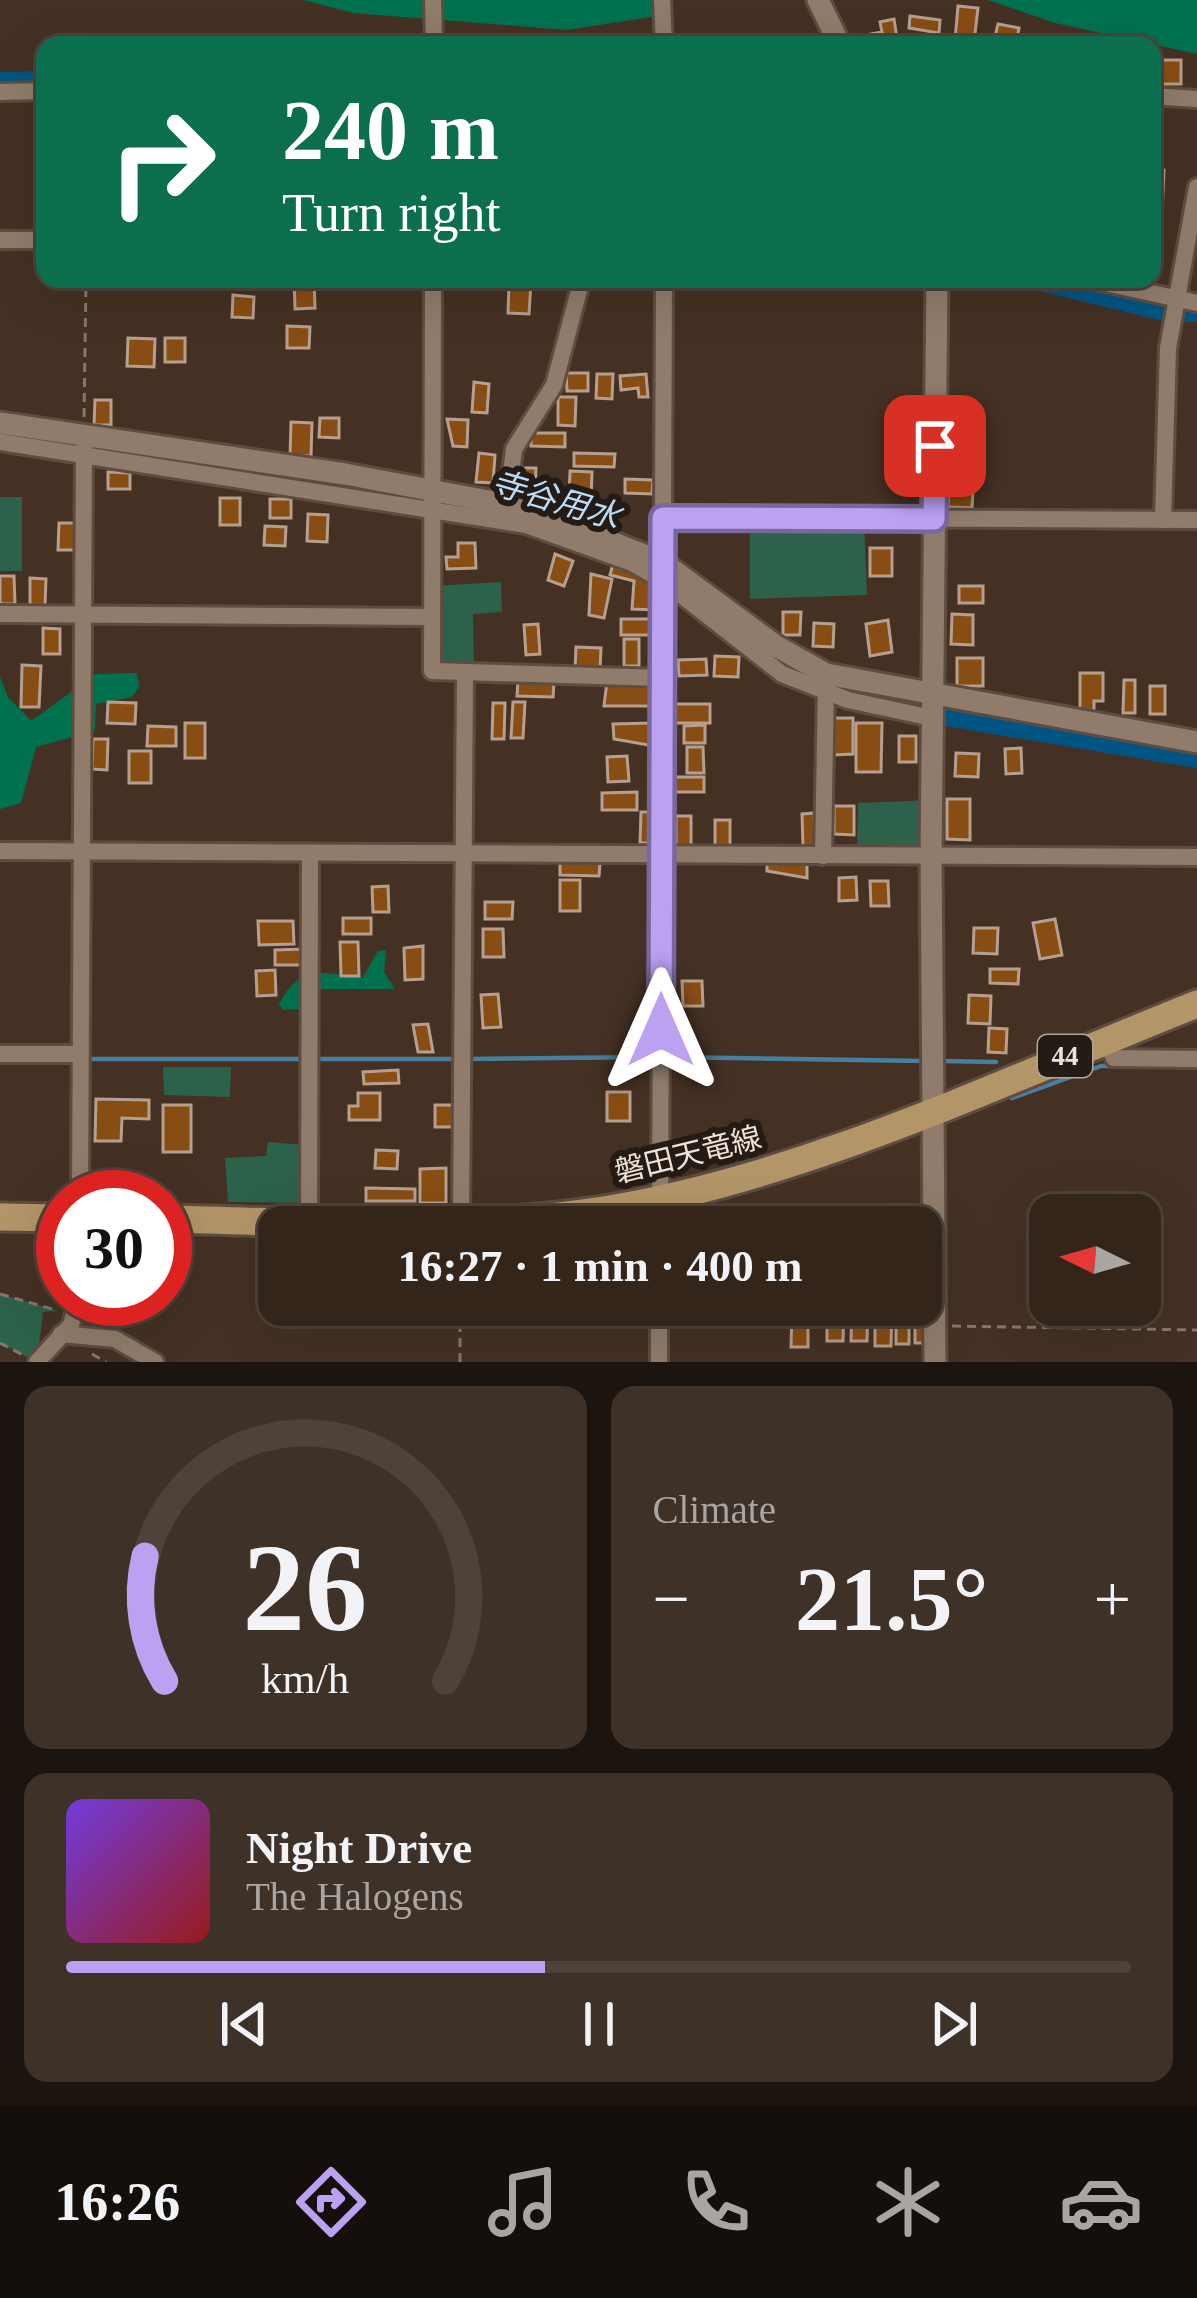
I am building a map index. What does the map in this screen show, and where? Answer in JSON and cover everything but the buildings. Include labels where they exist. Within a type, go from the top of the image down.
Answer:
[{"type":"main road","name":"磐田天竜線","points":[[678,1206],[1197,1004]]},
{"type":"main road","points":[[0,1216],[36,1217]]},
{"type":"main road","name":"磐田天竜線","points":[[192,1220],[258,1221]]},
{"type":"street","points":[[434,0],[434,36]]},
{"type":"street","points":[[662,0],[664,36]]},
{"type":"street","points":[[818,0],[836,36]]},
{"type":"street","points":[[0,92],[36,91]]},
{"type":"street","points":[[1161,97],[1197,99]]},
{"type":"street","points":[[1163,520],[1168,348],[1188,303],[1197,187]]},
{"type":"street","points":[[0,240],[36,240]]},
{"type":"street","points":[[433,288],[432,671],[662,678]]},
{"type":"street","points":[[507,505],[514,449],[554,385],[580,288]]},
{"type":"street","points":[[660,1206],[664,288]]},
{"type":"street","points":[[933,1206],[937,288]]},
{"type":"street","points":[[1125,288],[1188,303]]},
{"type":"street","points":[[0,423],[84,447]]},
{"type":"street","points":[[0,442],[345,474],[429,502],[526,525],[662,571]]},
{"type":"street","points":[[80,1170],[84,447]]},
{"type":"street","points":[[429,502],[507,505],[627,544],[826,683],[933,707],[1197,742]]},
{"type":"street","points":[[663,518],[1197,520]]},
{"type":"street","points":[[0,614],[433,617]]},
{"type":"street","points":[[461,1206],[465,672]]},
{"type":"street","points":[[823,856],[826,683]]},
{"type":"street","points":[[0,851],[1197,857]]},
{"type":"street","points":[[309,1206],[310,853]]},
{"type":"street","points":[[1106,1041],[1114,1058],[1197,1059]]},
{"type":"street","points":[[0,1054],[80,1054]]},
{"type":"street","points":[[37,1362],[70,1326]]},
{"type":"street","points":[[659,1326],[659,1362]]},
{"type":"street","points":[[932,1326],[935,1362]]},
{"type":"street","points":[[61,1334],[115,1339],[155,1362]]},
{"type":"path","points":[[84,447],[86,288]]},
{"type":"path","points":[[0,1294],[36,1304]]},
{"type":"path","points":[[942,1325],[1197,1330]]},
{"type":"path","points":[[460,1326],[460,1362]]},
{"type":"path","points":[[0,1343],[37,1362]]},
{"type":"green space","points":[[303,0],[673,0],[664,15],[567,30],[353,13]]},
{"type":"green space","points":[[988,0],[1197,0],[1197,54],[1161,46],[1161,36],[1115,36],[1055,23]]},
{"type":"green space","points":[[0,497],[22,497],[22,571],[0,571]]},
{"type":"green space","points":[[864,519],[867,595],[750,599],[750,523]]},
{"type":"green space","points":[[501,582],[502,612],[473,614],[474,672],[432,671],[432,586]]},
{"type":"green space","points":[[137,673],[139,687],[132,697],[96,704],[95,731],[36,747],[21,803],[0,809],[0,677],[8,697],[31,721],[96,674]]},
{"type":"green space","points":[[932,800],[931,858],[857,857],[858,803]]},
{"type":"green space","points":[[386,950],[384,972],[395,989],[310,989],[299,1009],[283,1010],[279,1004],[304,976],[363,977],[378,951]]},
{"type":"green space","points":[[163,1067],[231,1067],[230,1097],[164,1095]]},
{"type":"green space","points":[[268,1142],[304,1145],[304,1203],[228,1202],[225,1158],[266,1156]]},
{"type":"green space","points":[[0,1294],[36,1304],[36,1326],[41,1326],[37,1362],[0,1343]]},
{"type":"waterway","points":[[0,84],[36,83]]},
{"type":"waterway","points":[[1079,288],[1169,310],[1197,310]]},
{"type":"waterway","name":"寺谷用水","points":[[103,450],[318,480],[430,503]]},
{"type":"waterway","name":"寺谷用水","points":[[752,642],[821,682]]},
{"type":"waterway","name":"寺谷用水","points":[[911,708],[1197,756]]},
{"type":"waterway","points":[[468,1059],[654,1057]]},
{"type":"waterway","points":[[666,1057],[924,1061]]},
{"type":"waterway","points":[[84,1059],[456,1059]]},
{"type":"waterway","points":[[942,1061],[996,1062]]},
{"type":"waterway","points":[[1012,1098],[1101,1066],[1115,1066]]},
{"type":"route","points":[[661,1030],[663,518],[934,519],[935,446]]}]
